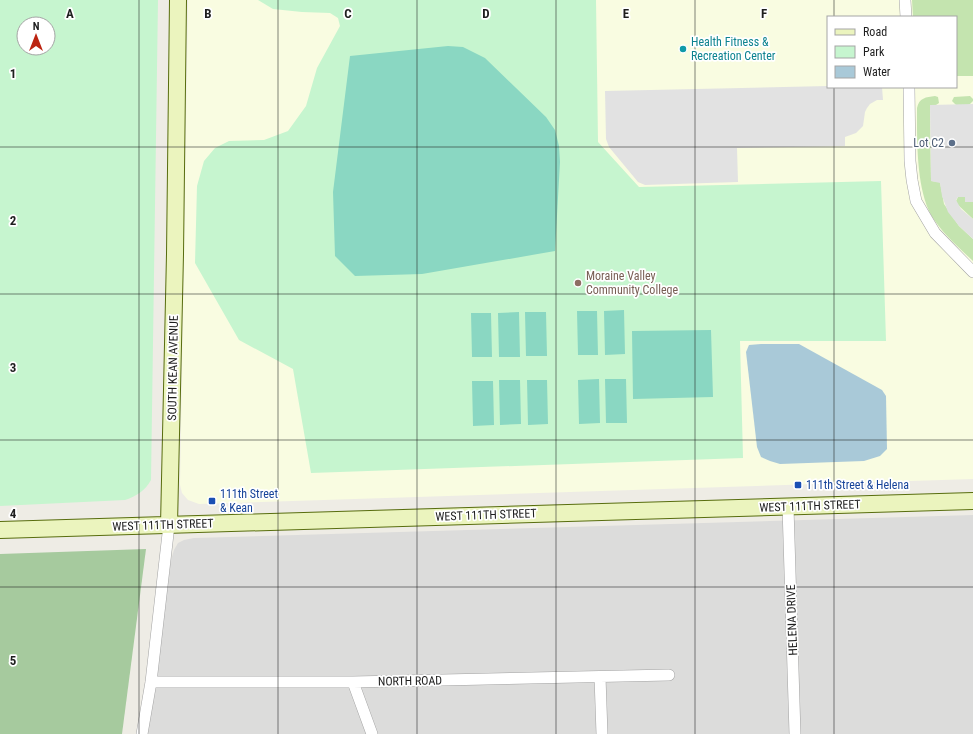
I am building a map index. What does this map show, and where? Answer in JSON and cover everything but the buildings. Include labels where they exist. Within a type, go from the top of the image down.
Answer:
[{"type":"main road","name":"SOUTH KEAN AVENUE","points":[[169,525],[175,254],[178,0]]},
{"type":"main road","name":"WEST 111TH STREET","points":[[0,530],[973,501]]},
{"type":"street","points":[[905,0],[906,16]]},
{"type":"street","points":[[909,88],[910,161],[916,201],[935,234],[973,272]]},
{"type":"street","name":"HELENA DRIVE","points":[[788,506],[795,734]]},
{"type":"street","name":"SOUTH KEAN AVENUE","points":[[142,734],[151,682],[169,525]]},
{"type":"street","name":"NORTH ROAD","points":[[151,682],[353,682],[669,676]]},
{"type":"street","points":[[600,677],[602,734]]},
{"type":"street","points":[[353,682],[372,734]]},
{"type":"shaded area","name":"Moraine Valley Community College","points":[[188,0],[973,0],[973,479],[199,504],[188,500],[182,493],[180,485]]},
{"type":"shaded area","points":[[827,86],[827,88],[882,88],[883,100],[877,100],[870,104],[865,112],[863,126],[856,133],[845,137],[845,146],[737,148],[738,182],[645,185],[638,182],[609,147],[606,139],[605,91]]},
{"type":"shaded area","name":"Lot C2","points":[[973,104],[973,202],[965,202],[965,197],[958,197],[956,200],[961,209],[973,219],[973,239],[959,226],[948,212],[942,196],[940,183],[931,181],[930,105]]},
{"type":"shaded area","points":[[973,515],[973,734],[146,734],[171,560],[178,543],[184,540],[194,538]]},
{"type":"green space","points":[[0,0],[158,0],[151,480],[140,493],[125,500],[0,506]]},
{"type":"green space","points":[[258,0],[596,0],[598,142],[639,187],[881,181],[886,341],[740,341],[743,458],[311,473],[293,369],[239,340],[195,263],[197,186],[204,161],[215,148],[229,141],[264,140],[288,131],[306,106],[317,68],[340,26],[338,18],[330,13],[273,9]]},
{"type":"green space","points":[[912,0],[973,0],[973,76],[957,76],[957,16],[913,16]]},
{"type":"green space","points":[[448,46],[463,47],[485,58],[546,117],[555,130],[559,146],[560,162],[555,251],[422,274],[355,276],[335,256],[333,192],[350,56]]},
{"type":"green space","points":[[935,96],[938,97],[939,103],[936,105],[930,105],[931,181],[940,182],[944,204],[959,226],[973,239],[973,261],[950,240],[935,222],[926,204],[922,191],[918,163],[917,108],[921,100]]},
{"type":"green space","points":[[970,96],[973,101],[969,105],[956,105],[952,101],[954,97]]},
{"type":"green space","points":[[958,197],[965,197],[965,202],[973,202],[973,219],[957,204],[956,201]]},
{"type":"green space","points":[[624,310],[625,354],[605,355],[604,311]]},
{"type":"green space","points":[[577,311],[597,311],[598,355],[578,355]]},
{"type":"green space","points":[[519,312],[520,357],[499,357],[498,313]]},
{"type":"green space","points":[[525,312],[546,312],[547,356],[526,356]]},
{"type":"green space","points":[[471,313],[491,313],[492,357],[472,357]]},
{"type":"green space","points":[[711,330],[713,397],[633,399],[632,331]]},
{"type":"green space","points":[[599,379],[600,423],[579,424],[578,380]]},
{"type":"green space","points":[[605,379],[626,379],[627,423],[606,423]]},
{"type":"green space","points":[[499,380],[520,380],[521,424],[500,425]]},
{"type":"green space","points":[[527,380],[547,380],[548,424],[528,425]]},
{"type":"green space","points":[[472,381],[493,381],[494,425],[473,426]]},
{"type":"green space","points":[[146,549],[122,734],[0,734],[0,554]]},
{"type":"water","points":[[799,344],[882,390],[886,396],[887,449],[880,456],[864,461],[780,464],[761,457],[757,447],[746,352],[749,345]]},
{"type":"place","name":"Health Fitness & Recreation Center","points":[[683,49]]},
{"type":"place","name":"Lot C2","points":[[952,143]]},
{"type":"place","name":"Moraine Valley Community College","points":[[578,283]]},
{"type":"place","name":"111th Street & Helena","points":[[798,485]]},
{"type":"place","name":"111th Street & Kean","points":[[212,501]]}]
